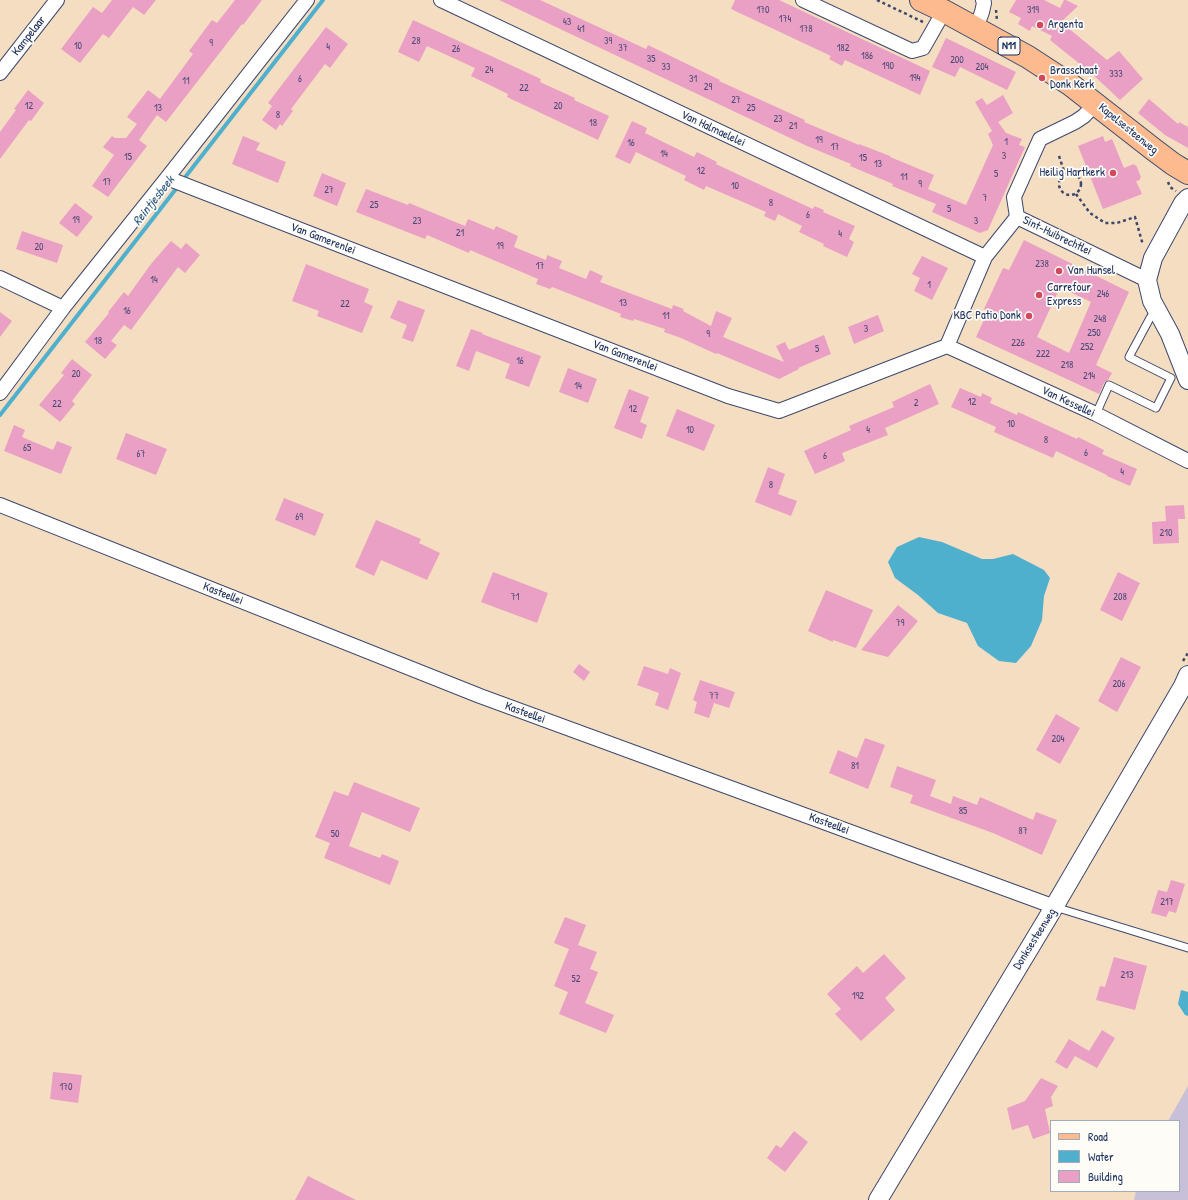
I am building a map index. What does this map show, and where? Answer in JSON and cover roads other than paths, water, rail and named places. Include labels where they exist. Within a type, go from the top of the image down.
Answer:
[{"type":"main road","name":"Kapelsesteenweg","points":[[921,0],[940,19],[976,28],[1020,52],[1071,85],[1153,149],[1188,173]]},
{"type":"street","name":"Kampelaar","points":[[0,73],[57,0]]},
{"type":"street","points":[[0,393],[63,308],[168,178],[307,0]]},
{"type":"street","name":"Van Halmaelelei","points":[[441,0],[985,257]]},
{"type":"street","points":[[803,0],[912,51],[923,48],[940,19]]},
{"type":"street","points":[[976,28],[982,12],[984,3],[983,0]]},
{"type":"street","name":"Sint-Huibrechtlei","points":[[1096,103],[1076,122],[1040,139],[1014,197],[1017,217],[1147,280]]},
{"type":"street","name":"Van Gamerenlei","points":[[168,178],[728,396],[779,411],[947,346]]},
{"type":"street","points":[[1188,198],[1153,258],[1147,280],[1152,301],[1170,334],[1188,380]]},
{"type":"street","points":[[947,346],[985,257],[1017,217]]},
{"type":"street","points":[[0,278],[63,308]]},
{"type":"street","name":"Van Kessellei","points":[[947,346],[1096,414],[1188,461]]},
{"type":"street","name":"Kasteellei","points":[[0,505],[480,696],[1055,907]]},
{"type":"street","name":"Donksesteenweg","points":[[878,1200],[1055,907],[1188,675]]},
{"type":"lane","points":[[1096,414],[1109,385],[1156,408],[1170,378],[1129,357],[1156,308]]},
{"type":"lane","points":[[1055,907],[1188,948]]},
{"type":"water","points":[[919,537],[942,542],[982,559],[993,559],[1013,554],[1044,570],[1050,578],[1044,596],[1042,620],[1031,646],[1016,663],[999,661],[978,646],[967,623],[938,613],[918,595],[895,578],[888,562],[897,547]]},
{"type":"water","points":[[1181,990],[1188,992],[1188,1016],[1185,1015],[1178,1004]]},
{"type":"waterway","name":"Reintjesbeek","points":[[0,415],[323,0]]},
{"type":"place","name":"Argenta","points":[[1040,25]]},
{"type":"place","name":"Brasschaat Donk Kerk","points":[[1042,78]]},
{"type":"place","name":"Heilig Hartkerk","points":[[1113,173]]},
{"type":"place","name":"Van Hunsel","points":[[1059,271]]},
{"type":"place","name":"Carrefour Express","points":[[1039,295]]},
{"type":"place","name":"KBC Patio Donk","points":[[1029,316]]}]
